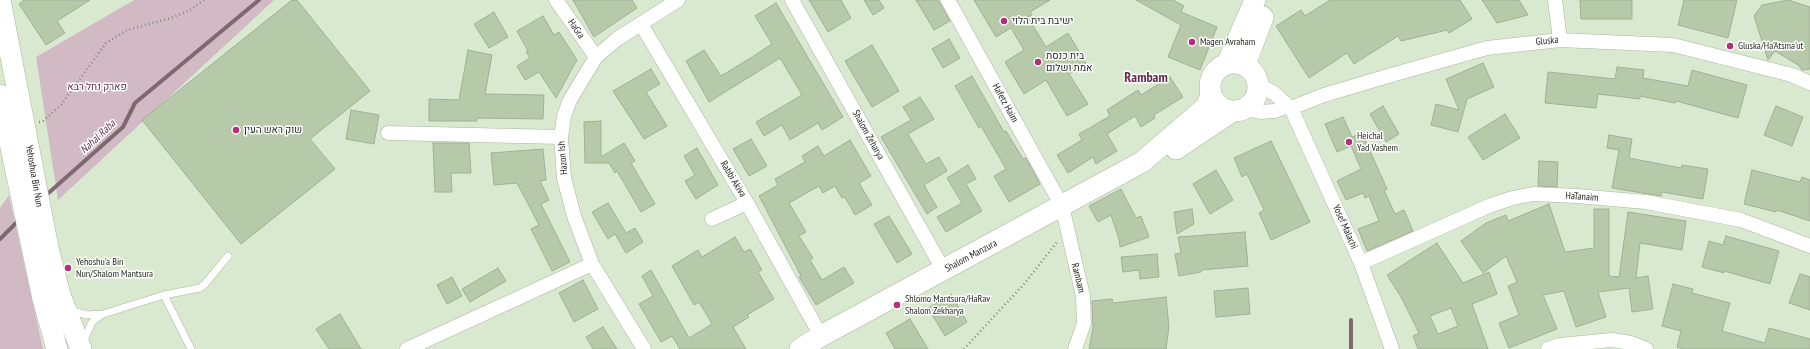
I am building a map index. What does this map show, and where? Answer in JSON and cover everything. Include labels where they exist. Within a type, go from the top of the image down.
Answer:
[{"type":"street","name":"Yehoshua Bin Nun","points":[[0,0],[24,125],[27,180],[37,234],[43,299],[57,349]]},
{"type":"street","name":"HaGra","points":[[556,0],[596,57]]},
{"type":"street","name":"Hazon Ish","points":[[644,349],[592,264],[574,216],[564,178],[561,137],[564,116],[570,100],[596,57],[617,39],[678,0]]},
{"type":"street","name":"Shalom Zeharya","points":[[792,0],[944,271]]},
{"type":"street","name":"Hafetz Haim","points":[[948,0],[1062,206]]},
{"type":"street","points":[[1236,64],[1255,0]]},
{"type":"street","points":[[1236,64],[1269,0]]},
{"type":"street","points":[[1555,0],[1560,40]]},
{"type":"street","name":"Rabbi Akiva","points":[[641,24],[747,203],[821,336]]},
{"type":"street","name":"Gluska","points":[[1238,110],[1260,112],[1275,111],[1367,82],[1487,48],[1560,40],[1673,45],[1792,75],[1810,83]]},
{"type":"street","points":[[1236,64],[1253,72],[1259,85],[1258,94],[1254,102],[1238,110],[1222,108],[1216,103],[1211,95],[1212,78],[1218,69],[1236,64]]},
{"type":"street","points":[[1259,85],[1274,93],[1290,107]]},
{"type":"street","name":"Shalom Manzura","points":[[800,349],[821,336],[944,271],[1142,162],[1206,107],[1211,95]]},
{"type":"street","name":"Yehoshua Bin Nun","points":[[0,99],[27,180]]},
{"type":"street","name":"Yosef Malachi","points":[[1290,107],[1361,263],[1392,349]]},
{"type":"street","name":"Shalom Manzura","points":[[1142,162],[1164,156],[1238,110]]},
{"type":"street","points":[[388,133],[561,137]]},
{"type":"street","name":"HaTanaim","points":[[1361,263],[1491,205],[1533,194],[1646,202],[1741,220],[1810,246]]},
{"type":"street","points":[[712,219],[747,203]]},
{"type":"street","name":"Rambam","points":[[1062,206],[1083,296],[1084,323],[1075,349]]},
{"type":"street","name":"Yehoshua Bin Nun","points":[[37,234],[82,349]]},
{"type":"street","points":[[407,349],[592,264]]},
{"type":"street","points":[[1548,349],[1560,345],[1631,343],[1646,349]]},
{"type":"lane","points":[[60,295],[76,312],[87,315],[103,314],[164,295],[200,288],[228,256]]},
{"type":"lane","points":[[164,295],[191,349]]},
{"type":"lane","points":[[82,349],[84,336],[88,328],[92,322],[103,314]]},
{"type":"path","points":[[24,125],[43,121],[61,105],[106,43],[127,30],[171,18],[190,10],[204,0]]},
{"type":"path","points":[[964,349],[1025,283],[1067,229]]},
{"type":"green space","name":"פארק נחל רבא","points":[[134,0],[274,0],[58,200],[36,57]]},
{"type":"green space","points":[[9,195],[43,349],[0,349],[0,208]]},
{"type":"building","points":[[24,0],[90,0],[57,21],[65,33],[46,45],[19,4]]},
{"type":"building","name":"שוק ראש העין","points":[[292,0],[297,0],[370,91],[310,139],[335,169],[241,244],[142,120]]},
{"type":"building","points":[[573,0],[632,0],[637,8],[594,37]]},
{"type":"building","points":[[809,0],[841,0],[851,18],[828,32]]},
{"type":"building","points":[[864,0],[879,0],[884,8],[873,15]]},
{"type":"building","points":[[916,0],[938,0],[950,21],[934,30]]},
{"type":"building","points":[[974,0],[1050,0],[1030,12],[1032,15],[1028,17],[1046,47],[1068,33],[1086,63],[1069,74],[1088,104],[1067,116],[1046,80],[1024,94],[1005,62],[1024,50],[1011,28],[996,37]]},
{"type":"building","name":"Magen Avraham","points":[[1136,0],[1173,0],[1184,6],[1181,12],[1217,27],[1200,70],[1168,57],[1181,25]]},
{"type":"building","points":[[1330,0],[1460,0],[1472,19],[1449,33],[1447,30],[1401,41],[1398,36],[1354,64],[1347,53],[1309,78],[1276,26],[1301,10],[1305,16]]},
{"type":"building","points":[[1482,0],[1519,0],[1528,15],[1497,23]]},
{"type":"building","points":[[1580,0],[1632,0],[1632,19],[1581,19]]},
{"type":"building","points":[[1684,0],[1737,0],[1728,38],[1678,25]]},
{"type":"building","points":[[1788,0],[1810,7],[1810,69],[1802,70],[1798,65],[1775,51],[1768,60],[1754,16],[1762,5]]},
{"type":"building","points":[[776,3],[843,117],[822,130],[818,123],[790,140],[782,125],[764,136],[756,122],[802,95],[780,58],[709,102],[686,61],[704,50],[721,76],[752,57],[772,44],[755,16]]},
{"type":"building","points":[[494,12],[508,37],[489,48],[474,24]]},
{"type":"building","points":[[543,16],[554,35],[559,32],[577,60],[556,98],[539,72],[525,80],[517,66],[530,58],[526,52],[528,51],[517,31]]},
{"type":"building","points":[[949,39],[960,58],[943,68],[932,49]]},
{"type":"building","points":[[872,45],[899,91],[872,107],[845,61]]},
{"type":"building","points":[[468,50],[492,55],[485,94],[544,95],[543,119],[477,118],[477,121],[429,121],[429,99],[459,100]]},
{"type":"building","points":[[1483,63],[1494,87],[1467,99],[1458,132],[1431,125],[1436,104],[1459,110],[1446,79]]},
{"type":"building","points":[[1617,67],[1644,70],[1643,78],[1688,86],[1692,70],[1747,85],[1738,118],[1676,101],[1675,103],[1640,96],[1640,99],[1598,94],[1596,108],[1545,103],[1548,72],[1615,79]]},
{"type":"building","points":[[651,69],[660,84],[646,92],[667,126],[644,139],[613,91]]},
{"type":"building","points":[[972,76],[1004,132],[1006,131],[1023,159],[1026,158],[1040,184],[1009,202],[994,176],[1006,169],[981,126],[979,128],[955,86]]},
{"type":"building","points":[[1170,77],[1183,97],[1154,115],[1155,118],[1141,127],[1135,116],[1107,134],[1117,151],[1096,164],[1093,157],[1068,173],[1057,155],[1082,140],[1079,134],[1110,116],[1107,110],[1138,90],[1141,95]]},
{"type":"building","points":[[920,97],[934,119],[908,134],[926,164],[939,157],[947,171],[924,185],[937,207],[927,214],[881,137],[911,120],[903,107]]},
{"type":"building","points":[[1383,106],[1399,134],[1386,142],[1370,114]]},
{"type":"building","points":[[1776,106],[1803,117],[1792,146],[1764,135]]},
{"type":"building","points":[[351,110],[379,115],[374,144],[346,139]]},
{"type":"building","points":[[1505,114],[1520,138],[1483,160],[1468,137]]},
{"type":"building","points":[[1343,117],[1352,137],[1362,133],[1387,189],[1384,190],[1395,214],[1404,210],[1413,231],[1367,251],[1358,229],[1379,221],[1369,196],[1365,198],[1363,193],[1346,200],[1337,181],[1361,169],[1351,146],[1337,152],[1325,124]]},
{"type":"building","points":[[601,121],[601,157],[624,143],[635,161],[631,163],[655,204],[641,212],[617,171],[615,173],[609,163],[585,163],[584,122]]},
{"type":"building","points":[[1609,135],[1632,139],[1629,158],[1681,168],[1682,165],[1708,169],[1703,199],[1662,192],[1661,196],[1612,188],[1619,150],[1607,148]]},
{"type":"building","points":[[751,139],[767,166],[749,176],[733,149]]},
{"type":"building","points":[[850,140],[871,176],[859,183],[872,205],[855,215],[845,197],[842,198],[835,186],[823,193],[819,186],[789,203],[806,232],[799,236],[813,258],[810,260],[822,280],[844,267],[854,283],[816,305],[799,277],[801,276],[759,196],[778,185],[775,179],[805,162],[802,156],[818,146],[824,156]]},
{"type":"building","points":[[1271,141],[1310,222],[1271,240],[1259,213],[1264,210],[1247,174],[1242,177],[1234,158]]},
{"type":"building","points":[[433,143],[469,143],[471,173],[451,173],[452,192],[435,192]]},
{"type":"building","points":[[697,148],[718,185],[696,199],[685,181],[695,175],[684,156]]},
{"type":"building","points":[[543,149],[546,180],[540,181],[549,200],[541,204],[570,262],[552,271],[531,229],[539,225],[517,183],[494,185],[491,153]]},
{"type":"building","points":[[1539,161],[1558,162],[1557,187],[1538,186]]},
{"type":"building","points":[[968,165],[976,179],[966,184],[982,211],[946,232],[937,217],[962,203],[947,178]]},
{"type":"building","points":[[1216,170],[1233,200],[1210,214],[1193,184]]},
{"type":"building","points":[[1752,170],[1800,182],[1802,177],[1810,180],[1810,221],[1777,210],[1776,212],[1744,204]]},
{"type":"building","points":[[1121,189],[1136,218],[1141,216],[1149,237],[1120,247],[1119,239],[1111,215],[1098,222],[1089,206]]},
{"type":"building","points":[[608,203],[626,233],[635,228],[643,242],[626,253],[615,234],[608,239],[592,212]]},
{"type":"building","points":[[1549,204],[1565,252],[1594,248],[1594,209],[1609,209],[1609,276],[1619,277],[1628,212],[1686,221],[1682,250],[1640,243],[1636,278],[1648,276],[1653,309],[1632,312],[1629,288],[1598,292],[1606,317],[1576,327],[1564,291],[1543,295],[1557,329],[1509,348],[1499,323],[1519,315],[1508,286],[1517,282],[1506,256],[1483,273],[1461,241],[1486,223],[1506,215],[1508,221]]},
{"type":"building","points":[[1192,209],[1194,224],[1177,234],[1174,212]]},
{"type":"building","points":[[889,216],[912,254],[897,263],[874,224]]},
{"type":"building","points":[[1245,232],[1248,266],[1201,270],[1201,272],[1179,276],[1175,254],[1181,253],[1178,237]]},
{"type":"building","points":[[1726,236],[1779,251],[1770,284],[1724,271],[1724,273],[1702,267],[1709,241],[1723,245]]},
{"type":"building","points":[[735,237],[744,252],[750,249],[762,270],[758,272],[774,299],[747,315],[749,317],[733,327],[746,349],[680,349],[672,336],[661,342],[639,304],[653,296],[642,276],[651,270],[689,338],[712,324],[699,302],[694,305],[672,266],[698,250],[702,257]]},
{"type":"building","points":[[1437,243],[1463,283],[1489,272],[1497,294],[1472,304],[1488,349],[1418,349],[1413,336],[1419,333],[1401,297],[1387,275]],"holes":[[[1451,308],[1458,326],[1438,334],[1430,316]]]},
{"type":"building","points":[[1157,254],[1159,277],[1140,279],[1139,270],[1123,272],[1121,257]]},
{"type":"building","points":[[498,268],[506,281],[470,302],[462,289]]},
{"type":"building","points":[[1800,274],[1810,277],[1810,310],[1789,303]]},
{"type":"building","points":[[452,277],[462,296],[447,304],[437,285]]},
{"type":"building","points":[[583,280],[598,309],[574,322],[559,293]]},
{"type":"building","points":[[1673,284],[1693,289],[1692,293],[1730,303],[1722,331],[1765,343],[1769,328],[1810,339],[1810,349],[1683,349],[1677,347],[1681,331],[1662,326]]},
{"type":"building","points":[[1248,288],[1250,314],[1216,317],[1214,291]]},
{"type":"building","points":[[951,294],[967,322],[945,336],[928,308]]},
{"type":"building","points":[[1166,297],[1169,327],[1166,349],[1089,349],[1093,327],[1092,301],[1112,299],[1113,303]]},
{"type":"building","points":[[340,314],[361,349],[329,349],[316,329]]},
{"type":"building","points":[[910,319],[928,349],[895,349],[886,333]]},
{"type":"building","points":[[603,327],[617,349],[593,349],[586,337]]},
{"type":"waterway","name":"Nahal Raba","points":[[44,197],[123,127],[135,103],[259,0]]},
{"type":"waterway","name":"Nahal Raba","points":[[0,239],[20,219]]},
{"type":"waterway","points":[[1351,320],[1351,349]]},
{"type":"place","name":"ישיבת בית הלוי","points":[[1004,21]]},
{"type":"place","name":"Magen Avraham","points":[[1192,42]]},
{"type":"place","name":"Gluska/Ha'Atsma'ut","points":[[1730,46]]},
{"type":"place","name":"בית כנסת אמת ושלום","points":[[1038,62]]},
{"type":"place","name":"שוק ראש העין","points":[[236,130]]},
{"type":"place","name":"Heichal Yad Vashem","points":[[1349,142]]},
{"type":"place","name":"Yehoshu'a Bin Nun/Shalom Mantsura","points":[[68,268]]},
{"type":"place","name":"Shlomo Mantsura/HaRav Shalom Zekharya","points":[[897,305]]},
{"type":"district","name":"Rambam","points":[[1146,78]]}]
